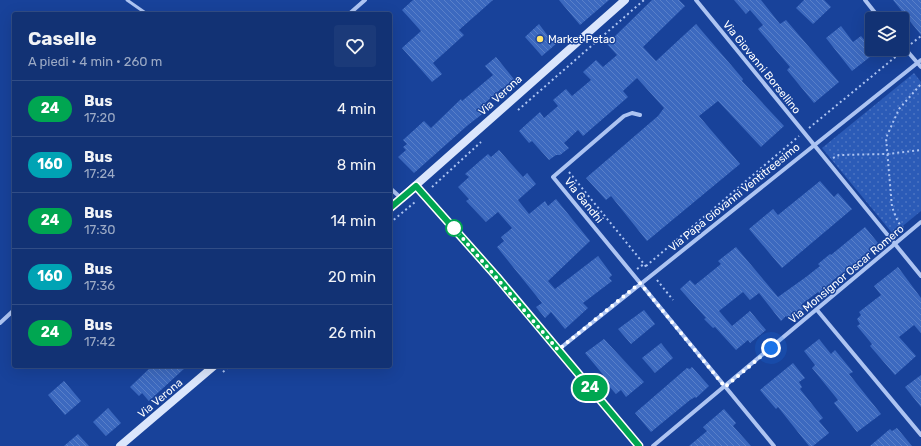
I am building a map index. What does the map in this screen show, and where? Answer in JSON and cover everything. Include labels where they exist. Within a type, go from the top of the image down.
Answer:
[{"type":"street","points":[[351,12],[365,0]]},
{"type":"street","name":"Via Verona","points":[[392,206],[625,0]]},
{"type":"street","name":"Via Giovanni Borsellino","points":[[696,0],[921,276]]},
{"type":"street","points":[[865,0],[874,12]]},
{"type":"street","points":[[909,52],[919,61],[921,67]]},
{"type":"street","name":"Via Papa Giovanni Ventitreesimo","points":[[558,350],[919,61]]},
{"type":"street","name":"Via Gandhi","points":[[640,115],[632,113],[624,116],[553,177],[640,283]]},
{"type":"street","points":[[416,186],[497,277],[639,446]]},
{"type":"street","points":[[392,190],[401,198]]},
{"type":"street","name":"Via Monsignor Oscar Romero","points":[[653,446],[895,246],[921,222]]},
{"type":"street","points":[[640,283],[774,446]]},
{"type":"street","points":[[817,310],[921,435]]},
{"type":"street","points":[[0,323],[12,312]]},
{"type":"street","name":"Via Verona","points":[[120,446],[212,368]]},
{"type":"lane","points":[[127,0],[145,12]]},
{"type":"path","points":[[513,114],[644,0]]},
{"type":"path","points":[[909,46],[921,36]]},
{"type":"path","points":[[646,266],[896,56]]},
{"type":"path","points":[[908,234],[898,222],[892,207],[886,138],[899,109],[921,84]]},
{"type":"path","points":[[432,187],[485,138]]},
{"type":"path","points":[[826,161],[839,155],[887,154],[921,150]]},
{"type":"path","points":[[564,167],[673,300]]},
{"type":"path","points":[[392,221],[415,202]]},
{"type":"shaded area","points":[[914,73],[921,82],[921,211],[893,234],[822,148]]},
{"type":"building","points":[[413,0],[493,0],[459,30],[464,35],[433,63],[442,74],[432,82],[402,48],[421,31],[402,10]]},
{"type":"building","points":[[559,0],[609,0],[580,25]]},
{"type":"building","points":[[652,0],[679,0],[685,6],[643,47],[656,61],[696,24],[743,79],[742,81],[784,126],[761,147],[718,101],[699,116],[740,164],[647,241],[611,196],[606,200],[586,178],[658,116],[664,108],[637,78],[623,91],[628,97],[583,136],[578,130],[564,143],[569,148],[560,155],[556,155],[549,160],[532,141],[529,143],[519,131],[540,112],[544,118],[558,106],[553,100],[566,89],[572,96],[591,80],[583,72],[596,60],[603,67],[617,55],[607,44]]},
{"type":"building","points":[[734,0],[761,0],[780,24],[786,20],[839,82],[814,103],[787,70],[790,67],[758,29],[763,25],[750,10],[746,14]]},
{"type":"building","points":[[804,0],[824,0],[831,7],[813,24],[796,8]]},
{"type":"building","points":[[893,0],[921,0],[921,35],[909,20],[909,12],[903,12]]},
{"type":"building","name":"Market Petao","points":[[539,24],[548,36],[551,34],[557,43],[542,56],[525,37]]},
{"type":"building","points":[[841,26],[853,42],[861,36],[865,41],[865,56],[871,56],[852,71],[826,38]]},
{"type":"building","points":[[496,57],[517,83],[506,93],[502,88],[485,103],[490,108],[468,125],[414,173],[398,157],[406,150],[403,147],[407,144],[403,140],[424,121],[431,128],[461,99],[462,101],[493,75],[485,66]]},
{"type":"building","points":[[499,150],[523,177],[527,173],[536,184],[518,200],[529,214],[545,201],[548,206],[556,199],[590,241],[548,281],[555,289],[598,256],[612,275],[609,278],[612,281],[583,303],[588,308],[565,329],[551,312],[545,318],[536,307],[542,303],[497,247],[504,241],[501,237],[512,228],[498,212],[486,222],[466,201],[469,199],[458,187],[469,177],[465,174],[488,154],[491,157]]},
{"type":"building","points":[[820,181],[834,197],[838,193],[852,209],[782,268],[749,229],[773,209],[778,215]]},
{"type":"building","points":[[865,227],[878,243],[870,250],[871,252],[832,281],[833,283],[820,294],[818,292],[802,304],[805,308],[789,320],[786,316],[781,321],[759,293],[750,300],[743,292],[719,311],[732,326],[750,311],[766,330],[750,343],[748,340],[736,350],[715,327],[713,328],[704,319],[706,318],[680,289],[690,280],[695,285],[721,264],[718,261],[736,247],[778,297],[820,266],[818,264]]},
{"type":"building","points":[[898,267],[921,298],[921,333],[914,325],[899,337],[916,356],[895,375],[870,346],[872,344],[857,326],[860,324],[857,319],[861,315],[859,312],[881,295],[874,286]]},
{"type":"building","points":[[644,310],[655,324],[631,344],[618,329]]},
{"type":"building","points":[[604,339],[644,382],[626,397],[621,390],[616,394],[608,385],[610,383],[585,353]]},
{"type":"building","points":[[819,339],[831,354],[835,350],[853,372],[849,374],[881,414],[857,432],[834,403],[838,400],[812,368],[815,365],[804,351]]},
{"type":"building","points":[[661,343],[673,358],[655,373],[642,358]]},
{"type":"building","points":[[793,363],[805,378],[799,382],[802,387],[800,389],[823,418],[819,421],[829,433],[813,446],[809,446],[778,407],[776,409],[760,390]]},
{"type":"building","points":[[692,367],[709,386],[696,398],[695,397],[690,400],[651,432],[635,413],[687,368],[690,369]]},
{"type":"building","points":[[150,368],[185,368],[149,401],[142,393],[139,396],[130,387]]},
{"type":"building","points":[[921,375],[921,407],[905,387]]},
{"type":"building","points":[[64,381],[81,401],[65,415],[48,395]]},
{"type":"building","points":[[108,408],[121,423],[106,436],[93,422]]},
{"type":"building","points":[[724,409],[736,423],[733,426],[751,446],[689,446],[707,431],[703,427]]},
{"type":"building","points":[[897,428],[912,446],[870,446],[890,429],[892,431]]},
{"type":"building","points":[[78,434],[89,446],[64,446]]},
{"type":"bus line","name":"24","points":[[392,206],[416,186],[497,277],[639,446]]},
{"type":"place","name":"Market Petao","points":[[540,39]]},
{"type":"route","points":[[454,228],[558,350],[640,283],[725,387],[771,348]]}]
